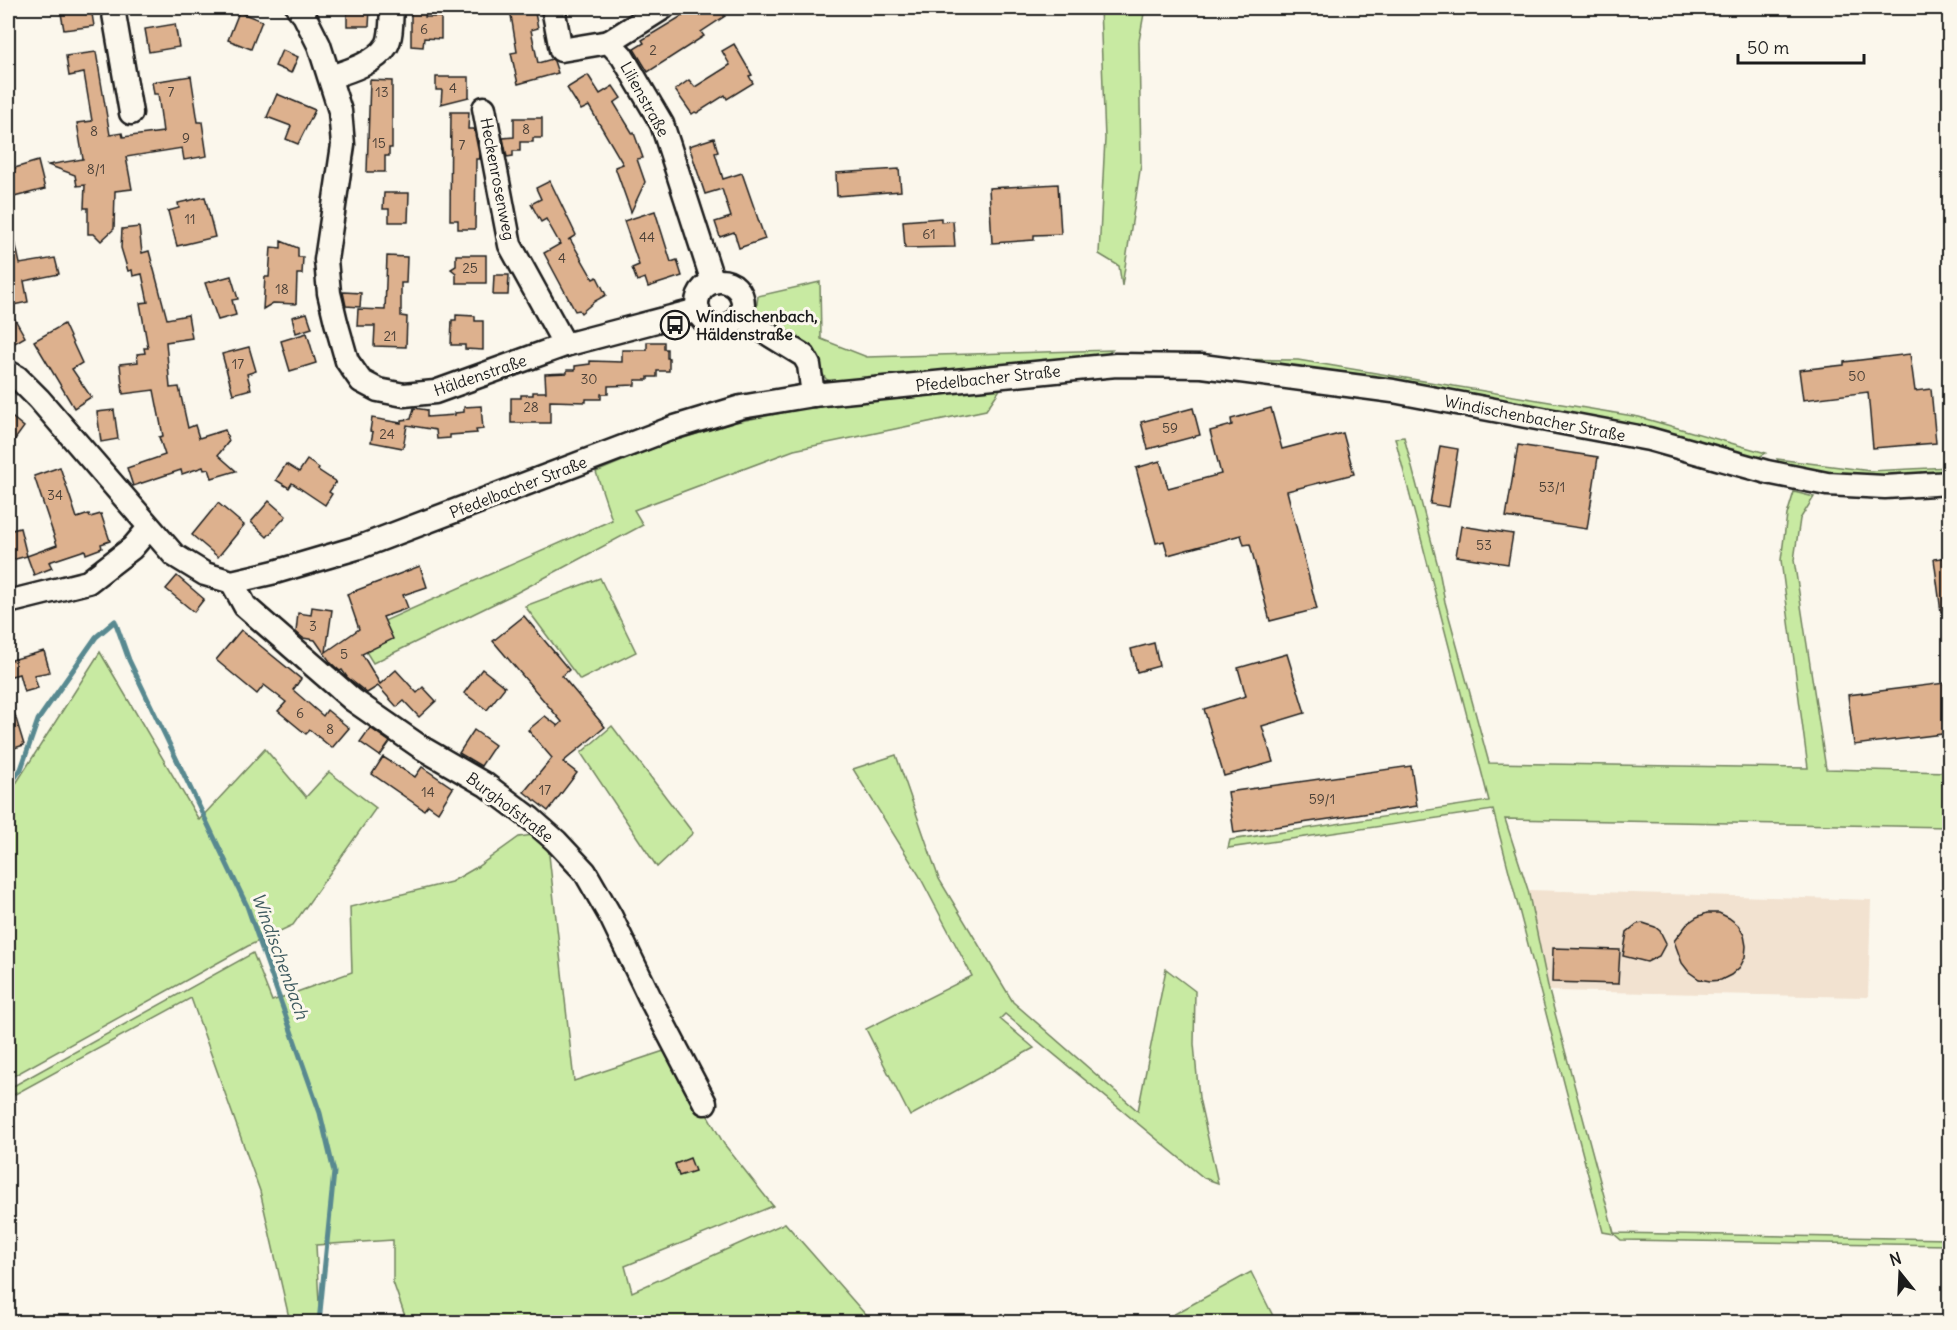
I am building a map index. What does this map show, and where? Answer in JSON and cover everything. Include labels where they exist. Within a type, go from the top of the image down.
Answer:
[{"type":"street","points":[[113,8],[131,113]]},
{"type":"street","points":[[330,77],[354,69],[378,54],[388,44],[392,8]]},
{"type":"street","points":[[553,8],[561,51],[609,42],[663,8]]},
{"type":"street","name":"Häldenstraße","points":[[302,10],[319,45],[340,111],[343,146],[326,260],[329,293],[347,361],[361,381],[378,390],[404,395],[435,392],[565,345],[698,310]]},
{"type":"street","name":"Lilienstraße","points":[[609,42],[622,56],[662,124],[713,282]]},
{"type":"street","name":"Heckenrosenweg","points":[[484,108],[510,245],[565,345]]},
{"type":"street","points":[[713,282],[731,283],[738,289],[743,303],[739,316],[733,322],[717,326],[702,318],[698,310],[700,293],[713,282]]},
{"type":"street","points":[[739,316],[804,356],[808,365],[813,395]]},
{"type":"street","name":"Pfedelbacher Straße","points":[[232,582],[360,547],[675,427],[741,407],[813,395],[1116,365]]},
{"type":"street","name":"Windischenbacher Straße","points":[[1116,365],[1202,366],[1393,391],[1648,439],[1767,472],[1827,484],[1885,487],[1950,483]]},
{"type":"street","points":[[8,372],[39,399],[174,555],[205,574],[232,582]]},
{"type":"street","points":[[8,602],[88,582],[132,548],[149,528]]},
{"type":"street","name":"Burghofstraße","points":[[232,582],[245,606],[353,700],[422,748],[486,785],[539,825],[585,872],[611,917],[705,1103]]},
{"type":"shaded area","points":[[1528,890],[1871,900],[1868,997],[1549,991]]},
{"type":"green space","points":[[1100,8],[1145,8],[1139,41],[1141,164],[1122,286],[1119,266],[1099,254],[1105,139]]},
{"type":"green space","points":[[820,282],[821,339],[867,357],[1112,350],[1101,359],[838,385],[826,379],[818,367],[755,317],[758,296]]},
{"type":"green space","points":[[1203,359],[1298,360],[1639,417],[1766,453],[1754,460],[1398,384],[1290,366]]},
{"type":"green space","points":[[1003,385],[986,410],[794,450],[634,510],[643,525],[516,593],[373,663],[355,634],[612,520],[596,472],[661,445],[736,422],[812,407]]},
{"type":"green space","points":[[1404,437],[1439,570],[1445,602],[1489,763],[1808,768],[1781,560],[1787,515],[1794,492],[1814,497],[1800,519],[1794,560],[1826,769],[1949,772],[1949,827],[1505,819],[1528,890],[1549,991],[1614,1233],[1949,1239],[1949,1245],[1621,1240],[1614,1234],[1603,1232],[1493,810],[1228,848],[1230,840],[1489,801],[1395,438]]},
{"type":"green space","points":[[1777,459],[1871,471],[1949,467],[1949,476],[1853,478],[1781,466]]},
{"type":"green space","points":[[600,578],[636,652],[580,680],[525,606]]},
{"type":"green space","points":[[100,652],[199,820],[265,749],[306,797],[329,772],[376,808],[293,925],[248,946],[8,1079],[8,796]]},
{"type":"green space","points":[[612,726],[693,833],[657,867],[581,753]]},
{"type":"green space","points":[[896,755],[939,879],[1013,1002],[1138,1111],[1166,969],[1195,991],[1194,1044],[1199,1098],[1218,1183],[1204,1178],[1005,1014],[1000,1019],[1034,1048],[910,1116],[866,1029],[972,976],[919,875],[853,769]]},
{"type":"green space","points":[[533,835],[548,846],[574,1081],[670,1049],[724,1144],[773,1206],[625,1266],[632,1292],[785,1223],[872,1322],[407,1322],[393,1282],[393,1240],[316,1245],[320,1322],[290,1322],[260,1191],[191,998],[8,1098],[8,1089],[253,953],[272,1001],[352,972],[350,907],[451,882],[477,867],[519,837]]},
{"type":"green space","points":[[1251,1272],[1276,1322],[1160,1322]]},
{"type":"building","points":[[60,8],[91,8],[94,26],[64,30]]},
{"type":"building","points":[[411,8],[426,8],[425,17],[441,17],[441,39],[424,38],[423,47],[411,46]]},
{"type":"building","points":[[534,8],[538,28],[531,30],[538,63],[552,59],[558,73],[518,84],[511,53],[517,52],[510,9]]},
{"type":"building","points":[[695,8],[719,8],[725,16],[701,32],[704,36],[648,72],[634,49],[644,43],[642,40]]},
{"type":"building","points":[[347,9],[370,9],[369,26],[347,26]]},
{"type":"building","points":[[239,12],[262,21],[251,49],[228,40]]},
{"type":"building","points":[[175,24],[179,47],[149,52],[145,29]]},
{"type":"building","points":[[734,44],[752,75],[749,76],[753,83],[727,99],[725,95],[692,114],[675,90],[689,80],[695,87],[730,65],[722,51]]},
{"type":"building","points":[[282,50],[298,57],[291,73],[275,66]]},
{"type":"building","points":[[96,52],[110,135],[122,133],[123,137],[163,132],[158,94],[154,94],[152,82],[191,76],[198,122],[202,122],[207,156],[184,160],[182,148],[126,157],[132,189],[115,191],[114,229],[101,241],[94,234],[88,234],[88,208],[84,208],[85,185],[77,186],[75,175],[48,165],[83,159],[77,123],[92,121],[84,73],[69,76],[66,56]]},
{"type":"building","points":[[588,75],[600,94],[613,86],[621,98],[614,103],[634,133],[643,158],[637,159],[645,182],[631,212],[615,167],[623,164],[589,106],[581,110],[567,88]]},
{"type":"building","points":[[436,77],[469,77],[469,97],[441,104],[442,90],[436,90]]},
{"type":"building","points":[[370,80],[392,81],[392,148],[389,148],[389,156],[385,156],[385,172],[367,172]]},
{"type":"building","points":[[277,94],[315,110],[298,144],[286,139],[291,126],[267,117]]},
{"type":"building","points":[[451,112],[469,112],[468,129],[474,129],[480,159],[476,159],[475,229],[458,229],[458,220],[450,220]]},
{"type":"building","points":[[514,118],[542,118],[542,138],[533,138],[533,142],[520,142],[520,151],[513,151],[513,156],[507,157],[503,138],[514,137]]},
{"type":"building","points":[[714,138],[718,152],[715,153],[723,179],[742,173],[765,239],[739,248],[734,232],[720,237],[715,222],[731,217],[722,189],[705,194],[689,146]]},
{"type":"building","points":[[38,161],[45,189],[14,197],[8,170]]},
{"type":"building","points":[[899,169],[901,191],[837,196],[836,173]]},
{"type":"building","points":[[550,181],[576,235],[568,240],[570,239],[593,279],[597,277],[606,295],[581,313],[579,310],[575,311],[544,253],[560,244],[546,219],[541,222],[531,204],[541,199],[536,188]]},
{"type":"building","points":[[1058,184],[1061,234],[1034,235],[1034,240],[992,243],[989,188]]},
{"type":"building","points":[[384,193],[409,193],[408,222],[389,222],[389,209],[383,209]]},
{"type":"building","points":[[205,197],[215,237],[177,246],[168,211],[179,208],[178,203]]},
{"type":"building","points":[[655,211],[671,262],[677,260],[682,276],[648,287],[645,278],[637,281],[632,268],[639,265],[624,221]]},
{"type":"building","points":[[941,218],[941,222],[953,221],[955,247],[905,248],[903,221]]},
{"type":"building","points":[[139,227],[142,253],[149,251],[167,319],[188,315],[192,338],[166,342],[170,388],[179,387],[188,428],[195,425],[199,438],[225,430],[229,441],[218,455],[236,471],[212,478],[209,469],[204,470],[203,467],[182,474],[181,470],[133,486],[127,468],[165,455],[159,437],[163,436],[154,390],[123,394],[120,364],[138,362],[137,354],[145,353],[144,348],[148,348],[140,303],[148,302],[142,274],[133,276],[132,270],[128,271],[121,248],[122,229]]},
{"type":"building","points":[[13,232],[20,264],[55,258],[59,274],[24,281],[28,302],[8,306],[8,233]]},
{"type":"building","points":[[281,241],[298,248],[298,257],[303,257],[302,274],[297,274],[296,304],[273,303],[263,309],[265,277],[269,277],[271,247],[281,248]]},
{"type":"building","points":[[456,255],[486,255],[486,283],[456,283],[456,273],[451,269],[456,266]]},
{"type":"building","points":[[387,256],[407,257],[406,283],[401,283],[401,316],[407,317],[406,347],[374,346],[375,326],[357,326],[358,309],[385,310]]},
{"type":"building","points":[[494,275],[509,275],[508,295],[493,295]]},
{"type":"building","points":[[231,276],[238,299],[232,300],[236,315],[218,320],[205,283]]},
{"type":"building","points":[[343,292],[361,293],[360,307],[346,306]]},
{"type":"building","points":[[8,307],[25,337],[13,344],[8,335]]},
{"type":"building","points":[[307,313],[312,328],[296,333],[292,317]]},
{"type":"building","points":[[456,315],[475,316],[475,321],[483,321],[483,350],[465,349],[465,345],[451,345],[452,320],[456,320]]},
{"type":"building","points":[[64,324],[82,363],[72,369],[91,397],[74,408],[34,341]]},
{"type":"building","points":[[307,333],[316,363],[290,371],[281,341]]},
{"type":"building","points":[[647,342],[664,342],[664,349],[667,349],[667,358],[669,358],[669,371],[657,371],[657,377],[648,377],[648,380],[635,380],[635,385],[608,386],[608,394],[601,394],[601,399],[586,399],[586,402],[550,401],[550,423],[511,423],[511,398],[533,395],[533,392],[546,392],[545,374],[567,373],[567,370],[575,370],[575,366],[590,364],[590,361],[622,362],[622,350],[647,350]]},
{"type":"building","points":[[249,347],[256,371],[247,374],[251,389],[233,394],[222,354]]},
{"type":"building","points":[[1910,354],[1915,391],[1931,389],[1936,443],[1873,448],[1868,392],[1803,400],[1799,370]]},
{"type":"building","points":[[481,406],[483,429],[476,430],[477,433],[450,435],[450,438],[437,439],[436,430],[407,425],[403,448],[371,442],[372,418],[401,423],[401,420],[411,419],[414,408],[427,410],[427,417],[455,415],[455,413],[464,412],[464,407]]},
{"type":"building","points":[[1193,408],[1200,435],[1148,449],[1141,422]]},
{"type":"building","points":[[1271,408],[1282,449],[1343,433],[1354,474],[1287,491],[1317,609],[1270,621],[1250,544],[1244,545],[1241,535],[1168,555],[1164,541],[1156,543],[1136,468],[1160,461],[1168,488],[1221,474],[1210,431],[1232,425],[1231,419]]},
{"type":"building","points":[[114,410],[118,439],[101,442],[97,412]]},
{"type":"building","points":[[8,414],[24,427],[8,449]]},
{"type":"building","points":[[1518,445],[1598,457],[1587,529],[1506,517]]},
{"type":"building","points":[[1440,446],[1458,449],[1449,507],[1430,504]]},
{"type":"building","points":[[307,460],[336,482],[329,492],[332,494],[325,505],[292,483],[289,488],[276,480],[286,464],[299,472]]},
{"type":"building","points":[[60,467],[77,518],[89,514],[90,517],[101,514],[110,541],[101,544],[102,548],[86,554],[85,550],[49,562],[52,568],[34,575],[27,556],[57,545],[34,476]]},
{"type":"building","points":[[269,501],[286,516],[267,537],[251,522]]},
{"type":"building","points":[[218,503],[244,525],[218,557],[192,535]]},
{"type":"building","points":[[1461,526],[1513,534],[1508,564],[1456,556]]},
{"type":"building","points":[[20,528],[27,556],[8,561],[8,531]]},
{"type":"building","points":[[1950,557],[1950,612],[1941,612],[1934,559]]},
{"type":"building","points":[[420,566],[427,587],[403,595],[408,608],[383,617],[393,639],[362,654],[380,684],[396,670],[417,693],[423,687],[436,701],[419,717],[404,701],[397,707],[378,686],[367,693],[331,663],[315,640],[303,638],[296,632],[298,613],[311,615],[312,607],[332,610],[326,652],[359,629],[347,594]]},
{"type":"building","points":[[177,576],[204,599],[194,612],[166,589]]},
{"type":"building","points":[[524,616],[569,670],[562,676],[605,727],[563,762],[577,773],[548,811],[524,792],[552,758],[528,730],[545,716],[558,726],[562,722],[493,641]]},
{"type":"building","points":[[241,630],[301,679],[293,690],[323,716],[327,710],[349,728],[332,748],[310,730],[306,734],[278,711],[286,702],[264,685],[257,694],[216,660]]},
{"type":"building","points":[[1154,643],[1159,666],[1137,672],[1131,649]]},
{"type":"building","points":[[44,651],[50,672],[34,675],[38,688],[24,692],[19,674],[8,677],[8,661]]},
{"type":"building","points":[[1287,654],[1305,713],[1262,726],[1273,762],[1224,776],[1204,709],[1246,696],[1238,668]]},
{"type":"building","points":[[482,669],[505,687],[487,710],[464,693]]},
{"type":"building","points":[[1945,683],[1950,733],[1854,745],[1848,695]]},
{"type":"building","points":[[8,702],[11,702],[24,745],[8,750]]},
{"type":"building","points":[[370,728],[390,742],[380,756],[360,742]]},
{"type":"building","points":[[474,730],[495,745],[481,766],[459,753]]},
{"type":"building","points":[[383,757],[415,777],[422,767],[453,788],[438,812],[428,805],[424,810],[372,774]]},
{"type":"building","points":[[1411,766],[1417,806],[1234,833],[1228,792]]},
{"type":"building","points":[[1707,913],[1719,913],[1729,918],[1738,925],[1744,935],[1745,957],[1740,967],[1721,980],[1699,979],[1689,972],[1682,963],[1674,941],[1688,923]]},
{"type":"building","points":[[1643,923],[1660,931],[1666,943],[1659,956],[1647,962],[1623,956],[1627,932],[1637,924]]},
{"type":"building","points":[[1553,948],[1620,950],[1618,984],[1552,982]]},
{"type":"building","points":[[690,1158],[695,1171],[679,1176],[675,1164]]},
{"type":"waterway","name":"Windischenbach","points":[[8,787],[21,769],[38,720],[96,637],[115,621],[129,660],[247,906],[320,1113],[334,1172],[319,1322]]},
{"type":"place","name":"Windischenbach, Häldenstraße","points":[[675,325]]}]
